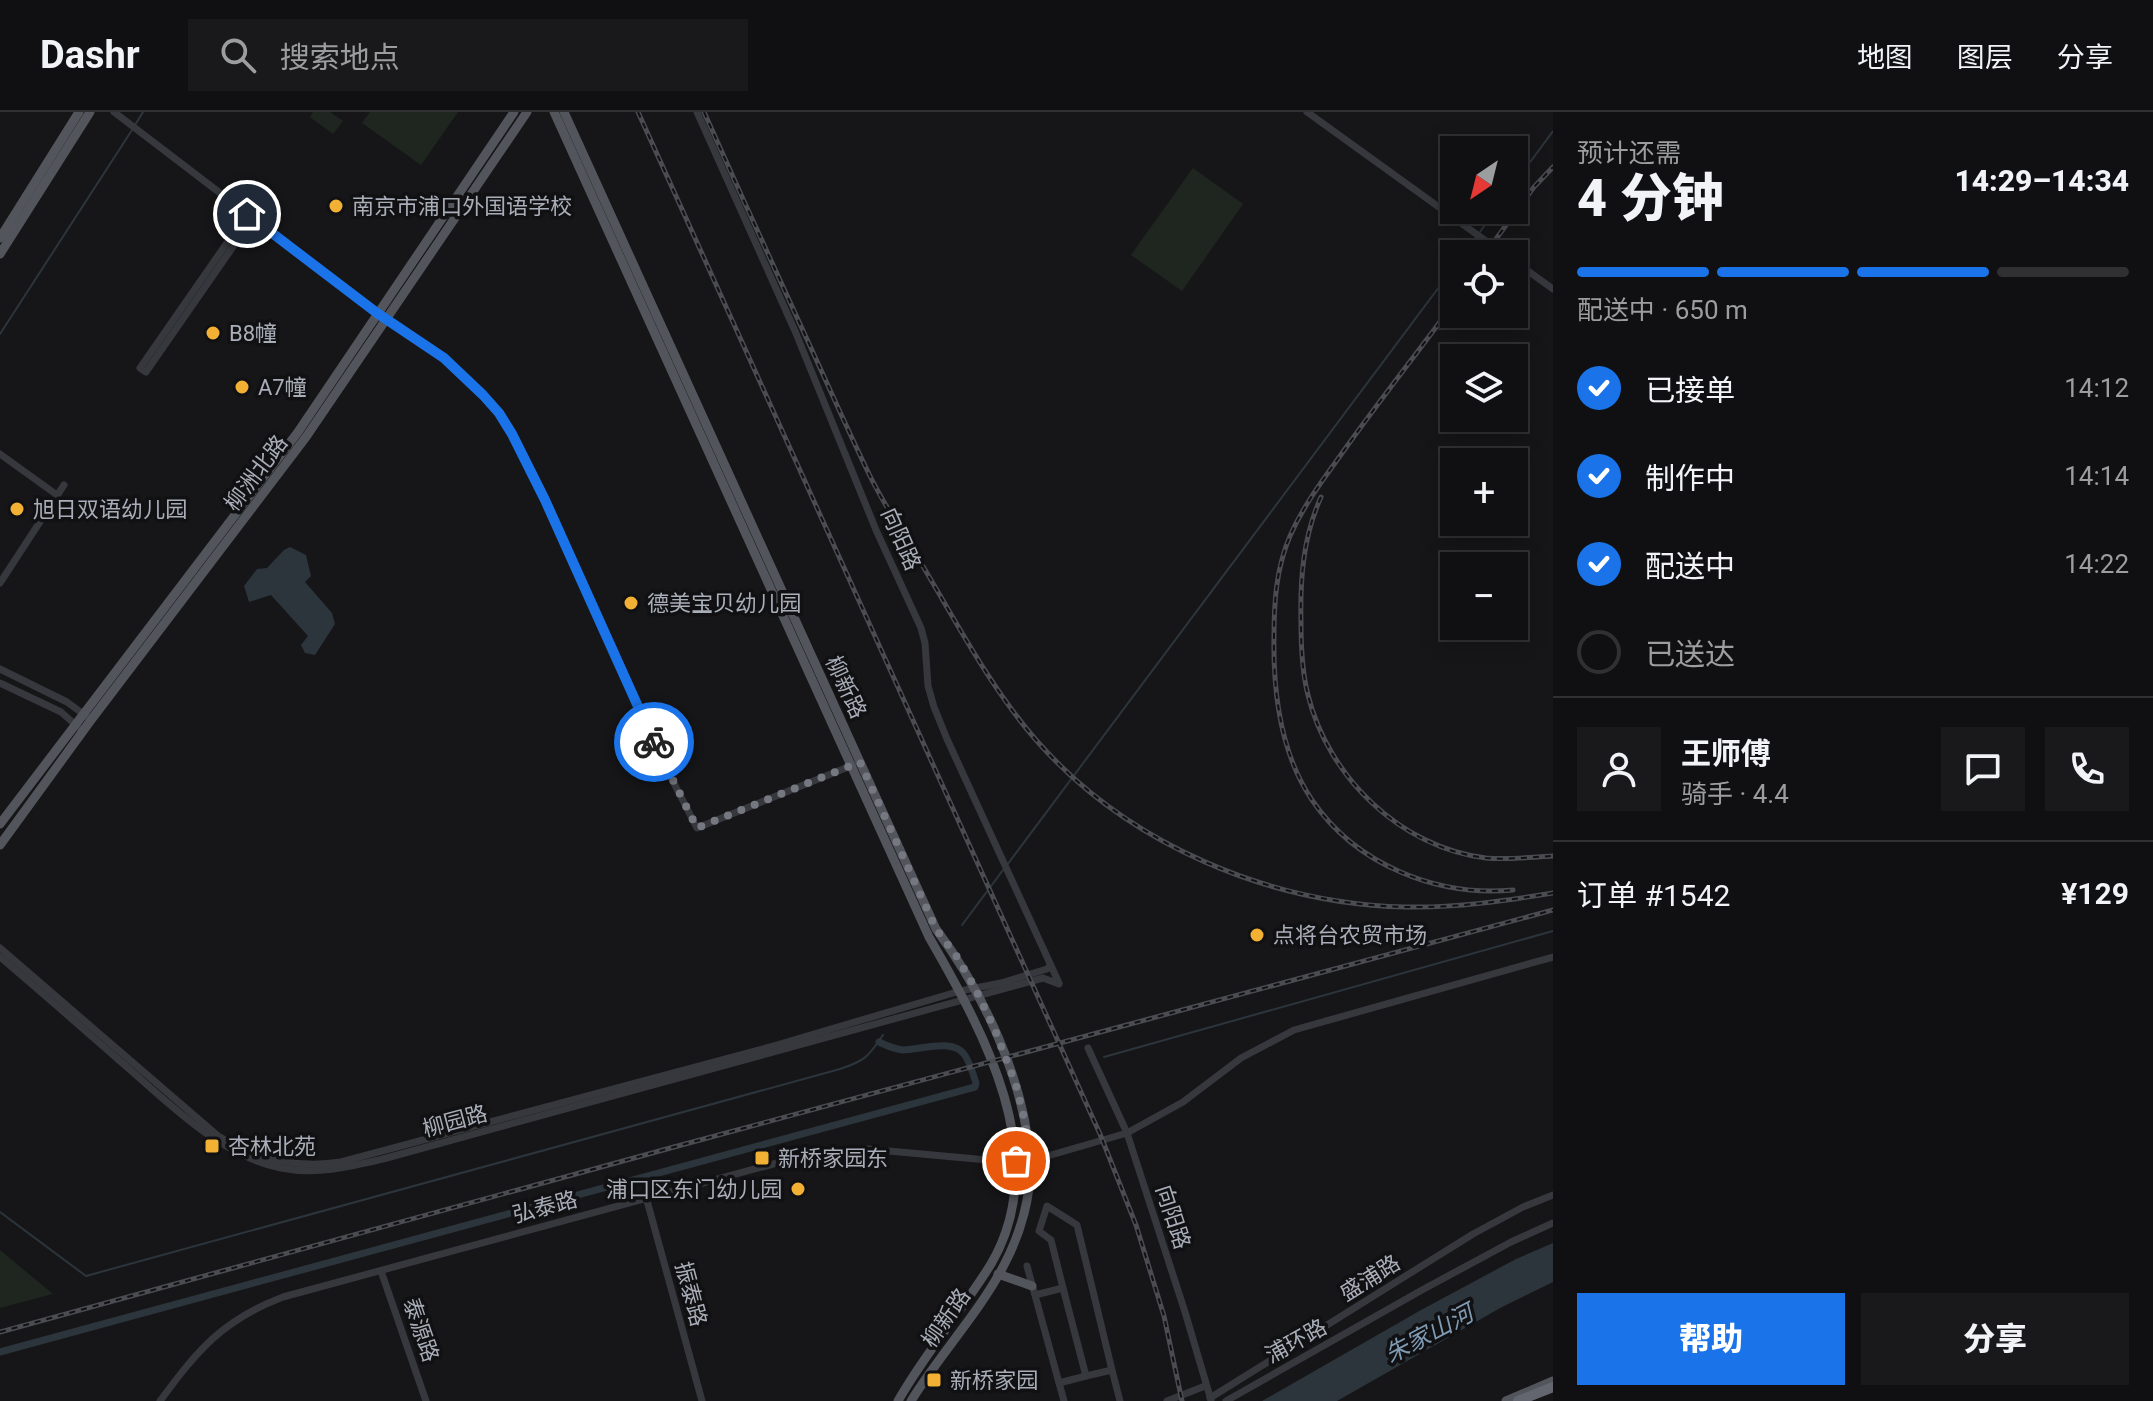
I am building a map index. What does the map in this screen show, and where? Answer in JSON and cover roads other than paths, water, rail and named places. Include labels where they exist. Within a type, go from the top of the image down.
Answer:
[{"type":"highway","points":[[1518,1401],[1553,1384]]},
{"type":"main road","points":[[0,238],[79,112]]},
{"type":"main road","points":[[0,254],[90,112]]},
{"type":"main road","name":"柳洲北路","points":[[87,717],[298,432],[514,112]]},
{"type":"main road","name":"柳洲北路","points":[[0,824],[306,437],[527,112]]},
{"type":"main road","name":"柳新路","points":[[554,112],[856,764],[936,929],[957,957],[995,1030],[1016,1085],[1030,1159],[1028,1194],[1021,1223],[998,1274],[911,1401]]},
{"type":"main road","name":"柳新路","points":[[564,112],[856,764],[929,937],[962,995],[1006,1102],[1013,1132],[1017,1180],[1004,1234],[991,1263],[898,1401]]},
{"type":"main road","name":"柳洲北路","points":[[0,845],[79,727]]},
{"type":"main road","points":[[998,1274],[1034,1291]]},
{"type":"main road","points":[[1506,1401],[1553,1384]]},
{"type":"street","points":[[114,112],[377,313],[440,356],[483,395],[512,434],[545,500],[663,762],[697,828],[856,764]]},
{"type":"street","name":"向阳路","points":[[697,112],[795,331],[876,530],[921,628],[928,686],[934,707],[1059,984],[1043,978],[976,992]]},
{"type":"street","points":[[1307,112],[1485,240]]},
{"type":"street","points":[[250,216],[146,372],[140,368],[250,216]]},
{"type":"street","points":[[1528,271],[1553,289]]},
{"type":"street","points":[[0,454],[57,495]]},
{"type":"street","points":[[0,583],[64,485]]},
{"type":"street","points":[[0,669],[67,702],[87,717]]},
{"type":"street","points":[[0,683],[61,712],[79,727]]},
{"type":"street","name":"柳园路","points":[[0,948],[218,1136],[244,1150],[297,1164],[341,1162],[962,995]]},
{"type":"street","name":"柳园路","points":[[0,957],[218,1142],[261,1162],[306,1171],[334,1170],[383,1159],[962,995]]},
{"type":"street","name":"弘泰路","points":[[160,1401],[190,1360],[206,1344],[248,1312],[283,1297],[767,1164],[830,1151],[867,1149],[998,1161],[1030,1159],[1127,1133],[1183,1102],[1241,1058],[1294,1030],[1553,957]]},
{"type":"street","points":[[962,995],[1050,966]]},
{"type":"street","name":"向阳路","points":[[1088,1048],[1127,1133],[1211,1399]]},
{"type":"street","name":"盛浦路","points":[[1211,1399],[1473,1234],[1553,1195]]},
{"type":"street","name":"振泰路","points":[[646,1197],[702,1401]]},
{"type":"street","points":[[1086,1376],[1051,1240],[1039,1231],[1047,1206],[1077,1225],[1120,1401]]},
{"type":"street","name":"浦环路","points":[[1226,1401],[1455,1272],[1553,1223]]},
{"type":"street","points":[[1027,1266],[1064,1401]]},
{"type":"street","name":"泰源路","points":[[381,1271],[426,1401]]},
{"type":"street","points":[[1034,1291],[1063,1288]]},
{"type":"street","points":[[1059,1383],[1112,1370]]},
{"type":"street","points":[[1167,1401],[1205,1386]]},
{"type":"water","points":[[290,547],[306,555],[311,576],[305,582],[332,613],[335,624],[315,655],[305,653],[301,645],[308,636],[271,595],[249,602],[244,586],[257,569],[267,568]]},
{"type":"water","name":"朱家山河","points":[[1553,1243],[1553,1282],[1502,1307],[1337,1401],[1262,1401],[1421,1310],[1516,1259]]},
{"type":"waterway","points":[[135,125],[143,112]]},
{"type":"waterway","points":[[0,334],[132,130]]},
{"type":"waterway","points":[[1528,165],[1553,131]]},
{"type":"waterway","points":[[1480,232],[1485,224]]},
{"type":"waterway","points":[[1007,865],[1440,286]]},
{"type":"waterway","points":[[962,925],[1003,870]]},
{"type":"waterway","points":[[1104,1057],[1553,931]]},
{"type":"waterway","points":[[0,1212],[86,1276],[840,1069],[866,1057],[883,1035]]},
{"type":"waterway","points":[[0,1352],[975,1087],[970,1064],[959,1049],[944,1046],[903,1050],[879,1042]]},
{"type":"railway","points":[[638,112],[1100,1134],[1136,1225],[1164,1316],[1182,1401]]},
{"type":"railway","points":[[704,112],[881,497],[975,654],[1019,720],[1072,777],[1113,810],[1157,838],[1253,880],[1303,894],[1354,903],[1425,907],[1553,893]]},
{"type":"railway","points":[[1495,240],[1534,187],[1553,167]]},
{"type":"railway","points":[[1440,322],[1308,502],[1285,548],[1277,586],[1274,624],[1277,701],[1286,743],[1301,782],[1330,823],[1351,842],[1400,872],[1428,882],[1484,891],[1513,890]]},
{"type":"railway","points":[[1321,497],[1310,527],[1304,558],[1302,650],[1308,695],[1332,754],[1373,804],[1425,840],[1486,858],[1553,856]]},
{"type":"railway","points":[[0,1332],[1553,910]]},
{"type":"place","name":"南京市浦口外国语学校","points":[[336,206]]},
{"type":"place","name":"B8幢","points":[[213,333]]},
{"type":"place","name":"A7幢","points":[[242,387]]},
{"type":"place","name":"旭日双语幼儿园","points":[[17,509]]},
{"type":"place","name":"德美宝贝幼儿园","points":[[631,603]]},
{"type":"place","name":"点将台农贸市场","points":[[1257,935]]},
{"type":"place","name":"杏林北苑","points":[[212,1146]]},
{"type":"place","name":"新桥家园东","points":[[762,1158]]},
{"type":"place","name":"浦口区东门幼儿园","points":[[798,1189]]},
{"type":"place","name":"新桥家园","points":[[934,1380]]}]
